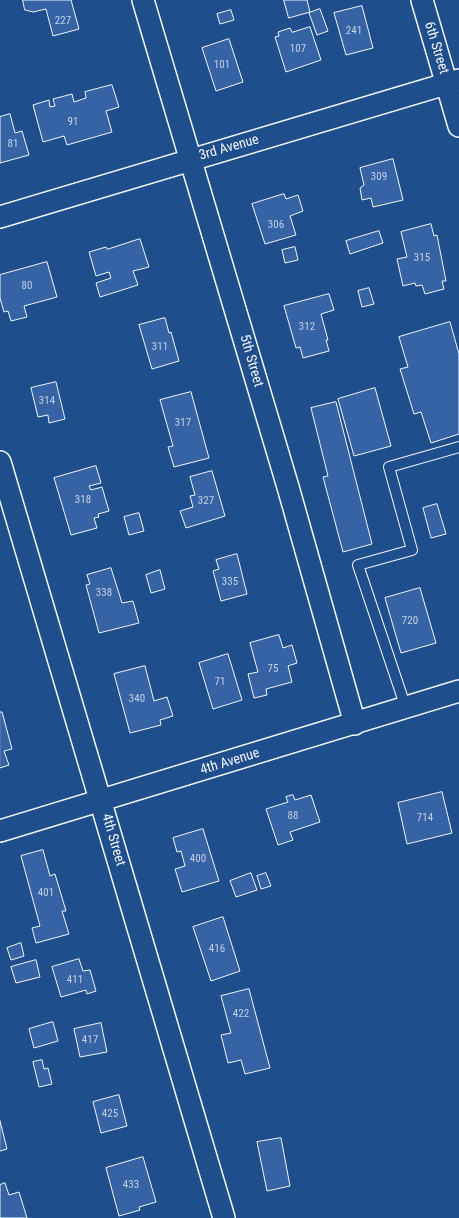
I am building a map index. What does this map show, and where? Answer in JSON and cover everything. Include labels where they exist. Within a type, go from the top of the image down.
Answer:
[{"type":"street","name":"5th Street","points":[[143,0],[192,159],[291,497],[355,724]]},
{"type":"street","name":"6th Street","points":[[422,0],[453,82],[459,126]]},
{"type":"street","name":"3rd Avenue","points":[[0,217],[453,82]]},
{"type":"street","name":"4th Street","points":[[0,462],[224,1218]]},
{"type":"street","name":"4th Avenue","points":[[0,831],[459,692]]},
{"type":"lane","points":[[406,708],[358,565],[412,550],[389,467],[459,447]]},
{"type":"building","points":[[23,0],[71,0],[79,29],[53,36],[46,9],[33,12],[25,10]]},
{"type":"building","points":[[284,0],[307,0],[310,12],[289,18]]},
{"type":"building","points":[[362,6],[373,48],[346,55],[334,13]]},
{"type":"building","points":[[320,9],[328,31],[317,35],[309,13]]},
{"type":"building","points":[[231,10],[234,20],[220,24],[217,14]]},
{"type":"building","points":[[310,27],[321,60],[286,72],[275,37],[279,36],[278,32],[290,28],[292,32]]},
{"type":"building","points":[[229,39],[243,82],[216,91],[202,48]]},
{"type":"building","points":[[112,85],[119,107],[106,111],[112,132],[67,145],[64,136],[43,142],[33,105],[49,100],[50,107],[55,106],[53,99],[72,94],[74,102],[86,98],[85,92]]},
{"type":"building","points":[[10,114],[15,133],[22,131],[29,155],[0,163],[0,117]]},
{"type":"building","points":[[393,159],[403,200],[373,207],[371,198],[362,200],[360,188],[364,185],[360,168]]},
{"type":"building","points":[[284,194],[286,199],[298,195],[303,211],[290,216],[296,235],[265,244],[252,204]]},
{"type":"building","points":[[431,224],[434,236],[437,235],[446,281],[442,281],[444,289],[425,294],[422,285],[416,286],[415,283],[403,286],[397,259],[407,257],[401,232]]},
{"type":"building","points":[[379,231],[383,243],[350,254],[346,241]]},
{"type":"building","points":[[140,239],[149,267],[133,271],[138,285],[100,297],[96,283],[111,278],[109,272],[96,276],[89,252],[106,247],[107,249]]},
{"type":"building","points":[[295,247],[298,260],[285,263],[282,250]]},
{"type":"building","points":[[47,262],[57,297],[24,306],[27,317],[11,321],[8,311],[4,312],[0,298],[0,275]]},
{"type":"building","points":[[369,288],[374,304],[362,307],[358,291]]},
{"type":"building","points":[[329,294],[334,310],[321,314],[329,351],[303,358],[300,347],[296,348],[284,306]]},
{"type":"building","points":[[165,318],[179,361],[152,369],[139,325]]},
{"type":"building","points":[[450,322],[459,354],[459,434],[431,443],[421,412],[414,414],[400,369],[408,367],[399,337]]},
{"type":"building","points":[[56,382],[65,419],[49,423],[48,415],[38,417],[31,388]]},
{"type":"building","points":[[375,388],[391,446],[354,456],[338,399]]},
{"type":"building","points":[[191,392],[209,458],[174,467],[168,447],[173,446],[160,400]]},
{"type":"building","points":[[336,402],[372,544],[343,552],[323,477],[328,476],[311,408]]},
{"type":"building","points":[[96,466],[101,483],[89,486],[91,490],[102,487],[109,511],[98,514],[99,517],[94,518],[97,528],[71,535],[54,478]]},
{"type":"building","points":[[212,471],[225,516],[186,528],[180,511],[193,507],[190,496],[195,495],[190,477]]},
{"type":"building","points":[[437,504],[446,534],[431,538],[423,508]]},
{"type":"building","points":[[139,513],[144,531],[129,535],[124,517]]},
{"type":"building","points":[[237,554],[247,594],[221,601],[213,571],[219,569],[216,560]]},
{"type":"building","points":[[111,568],[122,603],[133,601],[139,623],[99,633],[86,585],[90,584],[87,575]]},
{"type":"building","points":[[160,570],[165,589],[151,593],[146,575]]},
{"type":"building","points":[[420,588],[436,643],[401,653],[385,598]]},
{"type":"building","points":[[279,635],[283,648],[292,645],[297,663],[288,666],[292,682],[266,689],[267,695],[254,698],[248,674],[258,672],[250,643]]},
{"type":"building","points":[[228,654],[242,700],[213,709],[199,663]]},
{"type":"building","points":[[145,666],[154,701],[167,697],[173,716],[160,720],[161,725],[130,733],[114,674]]},
{"type":"building","points":[[0,712],[2,712],[12,749],[4,751],[9,765],[0,768]]},
{"type":"building","points":[[442,792],[452,833],[407,844],[398,803]]},
{"type":"building","points":[[293,795],[295,800],[311,795],[320,822],[290,832],[293,840],[278,845],[266,809],[288,802],[286,797]]},
{"type":"building","points":[[203,829],[219,881],[182,892],[175,869],[185,866],[181,851],[177,852],[173,838]]},
{"type":"building","points":[[43,850],[50,876],[55,874],[66,911],[62,911],[69,934],[36,943],[32,928],[40,926],[21,856]]},
{"type":"building","points":[[251,873],[257,890],[236,897],[230,881]]},
{"type":"building","points":[[266,873],[271,886],[261,889],[257,876]]},
{"type":"building","points":[[223,917],[240,971],[211,981],[193,927]]},
{"type":"building","points":[[21,943],[24,956],[11,960],[7,948]]},
{"type":"building","points":[[79,959],[83,971],[90,970],[96,991],[87,994],[86,990],[61,997],[52,967]]},
{"type":"building","points":[[36,960],[40,977],[16,983],[11,967]]},
{"type":"building","points":[[249,989],[270,1068],[245,1074],[241,1060],[228,1063],[221,1035],[231,1033],[221,996]]},
{"type":"building","points":[[53,1022],[58,1041],[34,1048],[29,1029]]},
{"type":"building","points":[[101,1023],[107,1052],[80,1057],[74,1029]]},
{"type":"building","points":[[42,1060],[44,1069],[48,1068],[52,1084],[39,1087],[33,1062]]},
{"type":"building","points":[[119,1095],[127,1126],[101,1133],[93,1102]]},
{"type":"building","points":[[0,1121],[7,1149],[0,1151]]},
{"type":"building","points":[[281,1138],[290,1186],[267,1191],[257,1142]]},
{"type":"building","points":[[143,1157],[156,1202],[139,1207],[140,1210],[119,1216],[106,1168]]},
{"type":"building","points":[[5,1183],[9,1195],[19,1192],[27,1218],[0,1218],[0,1185]]}]
